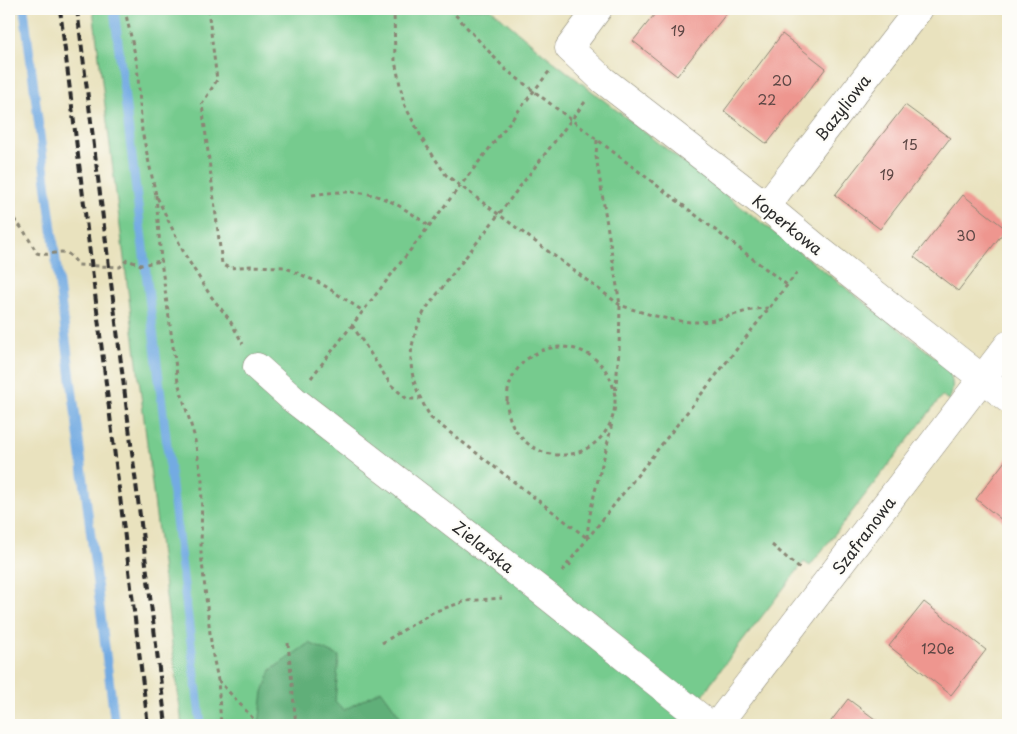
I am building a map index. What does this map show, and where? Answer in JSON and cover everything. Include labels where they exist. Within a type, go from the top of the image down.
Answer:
[{"type":"street","points":[[569,48],[598,9]]},
{"type":"street","name":"Bazyliowa","points":[[766,206],[918,9]]},
{"type":"street","name":"Koperkowa","points":[[569,48],[602,80],[766,206],[1008,399]]},
{"type":"street","name":"Szafranowa","points":[[717,725],[1008,345]]},
{"type":"street","name":"Zielarska","points":[[256,367],[294,400],[545,594],[710,725]]},
{"type":"path","points":[[126,9],[137,64],[142,131],[156,195],[161,261],[178,382],[194,435],[202,480],[201,553],[212,651],[218,680],[221,725]]},
{"type":"path","points":[[208,9],[217,80],[202,104],[222,264],[229,268],[251,266],[284,267],[322,284],[363,311]]},
{"type":"path","points":[[394,9],[395,61],[404,104],[424,142],[446,176],[620,305],[647,314],[706,322],[759,308],[769,308]]},
{"type":"path","points":[[450,9],[505,69],[787,285]]},
{"type":"path","points":[[294,400],[533,91],[569,48]]},
{"type":"path","points":[[587,538],[430,418],[413,381],[410,358],[416,328],[425,310],[602,80]]},
{"type":"path","points":[[587,538],[588,522],[608,442],[614,405],[619,351],[620,305],[596,156],[596,140]]},
{"type":"path","points":[[312,195],[339,191],[373,194],[404,207],[429,226]]},
{"type":"path","points":[[156,195],[185,255],[210,295],[229,319],[256,367]]},
{"type":"path","points":[[9,213],[24,231],[37,253],[44,255],[54,252],[67,253],[73,256],[78,265],[120,267],[127,260],[141,264],[161,261]]},
{"type":"path","points":[[382,643],[432,612],[466,601],[545,594],[587,538],[817,248]]},
{"type":"path","points":[[352,325],[391,385],[407,399],[420,399]]},
{"type":"path","points":[[612,417],[608,427],[596,442],[580,452],[562,455],[544,453],[527,444],[515,430],[508,413],[507,394],[512,377],[523,362],[539,352],[557,347],[575,349],[592,357],[605,370],[613,387],[614,405]]},
{"type":"path","points":[[772,545],[824,586]]},
{"type":"path","points":[[568,563],[574,568]]},
{"type":"path","points":[[288,643],[296,725]]},
{"type":"path","points":[[218,680],[259,725]]},
{"type":"green space","points":[[93,9],[491,9],[544,54],[944,364],[952,382],[949,400],[942,396],[810,566],[804,562],[715,677],[685,725],[182,725]]},
{"type":"green space","points":[[309,643],[339,656],[335,701],[344,710],[381,690],[403,720],[403,725],[259,725],[263,692],[271,670]]},
{"type":"building","points":[[659,9],[730,9],[677,76],[633,41]]},
{"type":"building","points":[[782,34],[826,68],[767,144],[724,111]]},
{"type":"building","points":[[905,105],[950,138],[880,229],[835,195]]},
{"type":"building","points":[[963,195],[1006,229],[958,291],[914,257]]},
{"type":"building","points":[[1008,457],[1008,525],[976,499]]},
{"type":"building","points":[[924,602],[986,650],[951,695],[889,646]]},
{"type":"building","points":[[848,699],[883,725],[828,725]]},
{"type":"waterway","points":[[24,9],[115,725]]},
{"type":"waterway","points":[[114,9],[201,725]]},
{"type":"railway","points":[[60,9],[148,725]]},
{"type":"railway","points":[[77,9],[166,725]]}]
